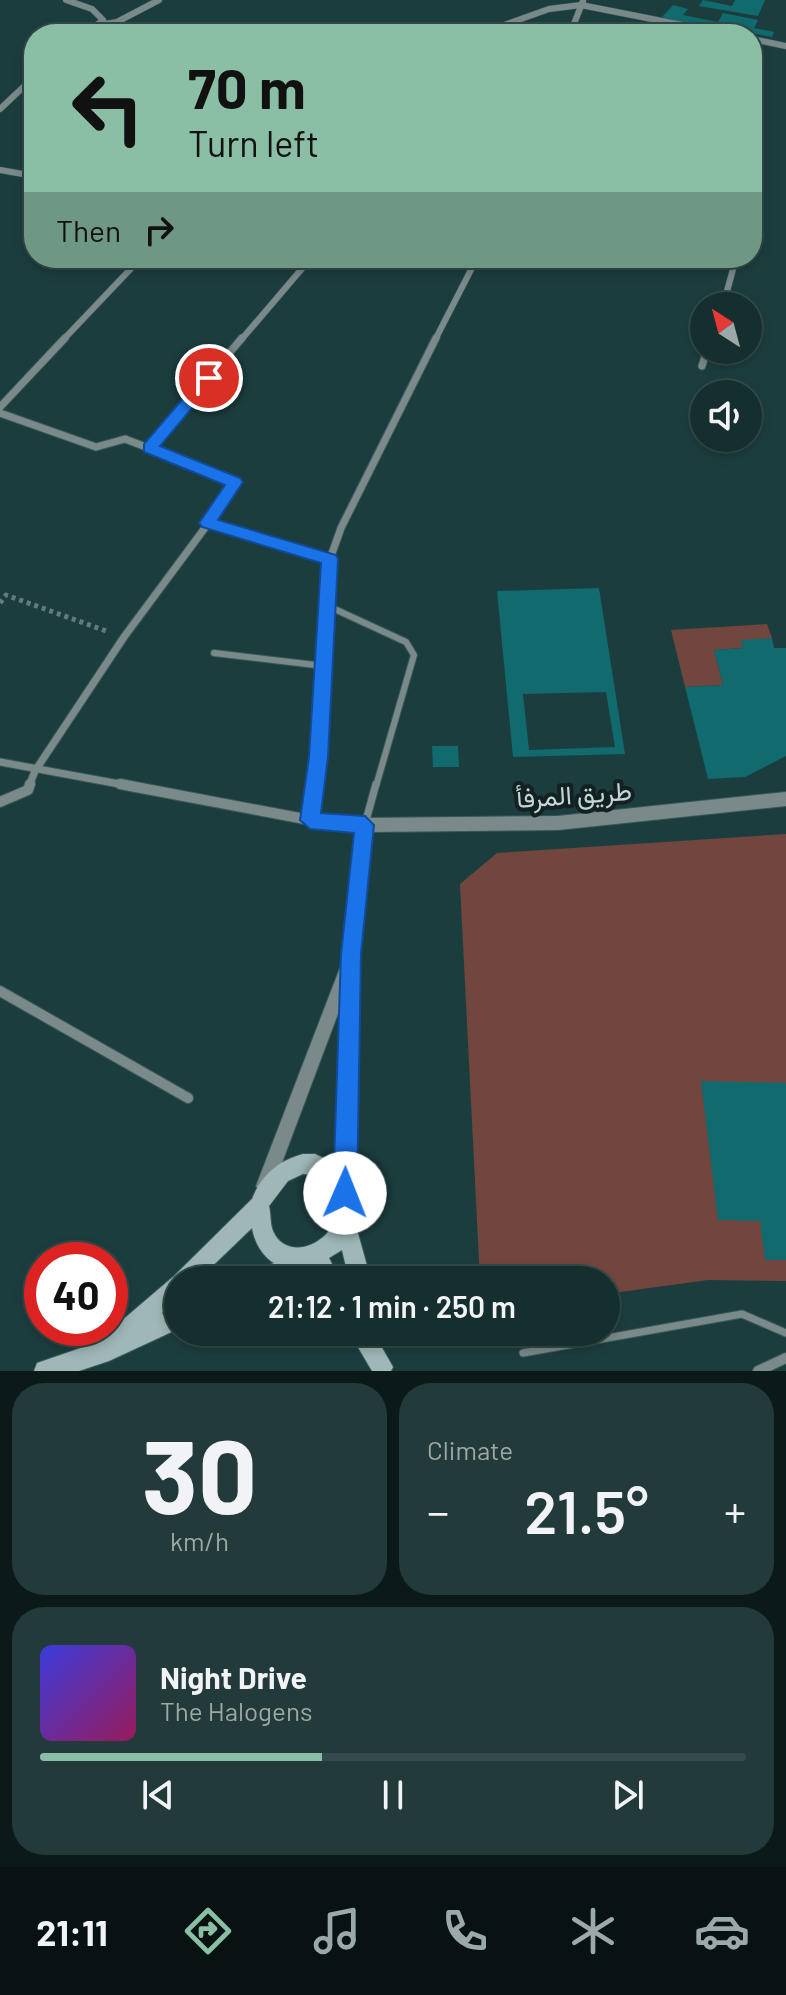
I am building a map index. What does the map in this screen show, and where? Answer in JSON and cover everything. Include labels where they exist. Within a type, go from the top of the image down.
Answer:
[{"type":"main road","points":[[196,1266],[285,1168],[313,1165],[327,1170],[345,1193],[345,1223],[356,1266]]},
{"type":"main road","points":[[261,1198],[258,1222],[263,1238],[287,1258],[310,1258],[317,1266]]},
{"type":"main road","points":[[292,1266],[330,1249],[345,1223]]},
{"type":"main road","points":[[101,1353],[164,1297]]},
{"type":"main road","points":[[45,1371],[101,1353],[164,1324]]},
{"type":"main road","points":[[369,1346],[383,1369]]},
{"type":"main road","points":[[377,1346],[383,1369]]},
{"type":"street","points":[[66,0],[84,5],[101,16],[103,20],[100,24]]},
{"type":"street","points":[[84,5],[91,0]]},
{"type":"street","points":[[105,24],[117,22],[159,0]]},
{"type":"street","points":[[507,24],[549,9],[582,2],[682,24]]},
{"type":"street","points":[[574,24],[582,2]]},
{"type":"street","points":[[762,41],[786,46]]},
{"type":"street","points":[[0,109],[22,88]]},
{"type":"street","points":[[0,170],[24,174]]},
{"type":"street","points":[[0,802],[28,790],[35,771],[124,637],[235,482],[120,439],[96,447],[0,410],[132,268]]},
{"type":"street","points":[[149,448],[302,268]]},
{"type":"street","points":[[310,820],[330,559],[341,528],[472,268]]},
{"type":"street","points":[[727,292],[733,268]]},
{"type":"street","points":[[207,523],[330,559]]},
{"type":"street","points":[[0,762],[35,771],[310,820],[365,825],[351,954],[345,1193]]},
{"type":"street","name":"طريق المرفأ","points":[[365,825],[558,823],[786,799]]},
{"type":"street","points":[[261,1198],[351,954]]},
{"type":"street","points":[[0,991],[188,1098]]},
{"type":"street","points":[[758,1371],[786,1358]]},
{"type":"lane","points":[[328,606],[406,642],[414,655],[365,825]]},
{"type":"lane","points":[[214,653],[324,666]]},
{"type":"lane","points":[[523,1353],[742,1314],[786,1333]]},
{"type":"path","points":[[0,603],[6,595],[124,637]]},
{"type":"shaded area","points":[[767,624],[772,638],[743,648],[714,650],[723,685],[685,687],[671,630]]},
{"type":"shaded area","points":[[786,834],[786,1281],[708,1280],[620,1292],[620,1266],[479,1266],[460,884],[497,853]]},
{"type":"building","points":[[703,0],[732,6],[735,0],[765,0],[758,16],[699,6]]},
{"type":"building","points":[[673,5],[688,9],[683,15],[718,22],[723,13],[758,20],[756,24],[689,24],[662,17]]},
{"type":"building","points":[[762,30],[774,32],[772,37],[762,35]]},
{"type":"building","points":[[599,588],[625,754],[513,757],[497,591]],"holes":[[[606,692],[615,747],[529,750],[523,694]]]},
{"type":"building","points":[[772,638],[774,648],[786,648],[786,756],[745,777],[708,779],[685,687],[723,685],[714,650],[743,648],[741,640]]},
{"type":"building","points":[[432,746],[458,746],[459,767],[433,767]]},
{"type":"building","points":[[701,1081],[786,1083],[786,1260],[765,1260],[760,1221],[718,1220]]},
{"type":"route","points":[[209,378],[149,448],[235,482],[236,486],[207,523],[330,559],[318,757],[310,820],[365,825],[351,954],[345,1193]]}]
